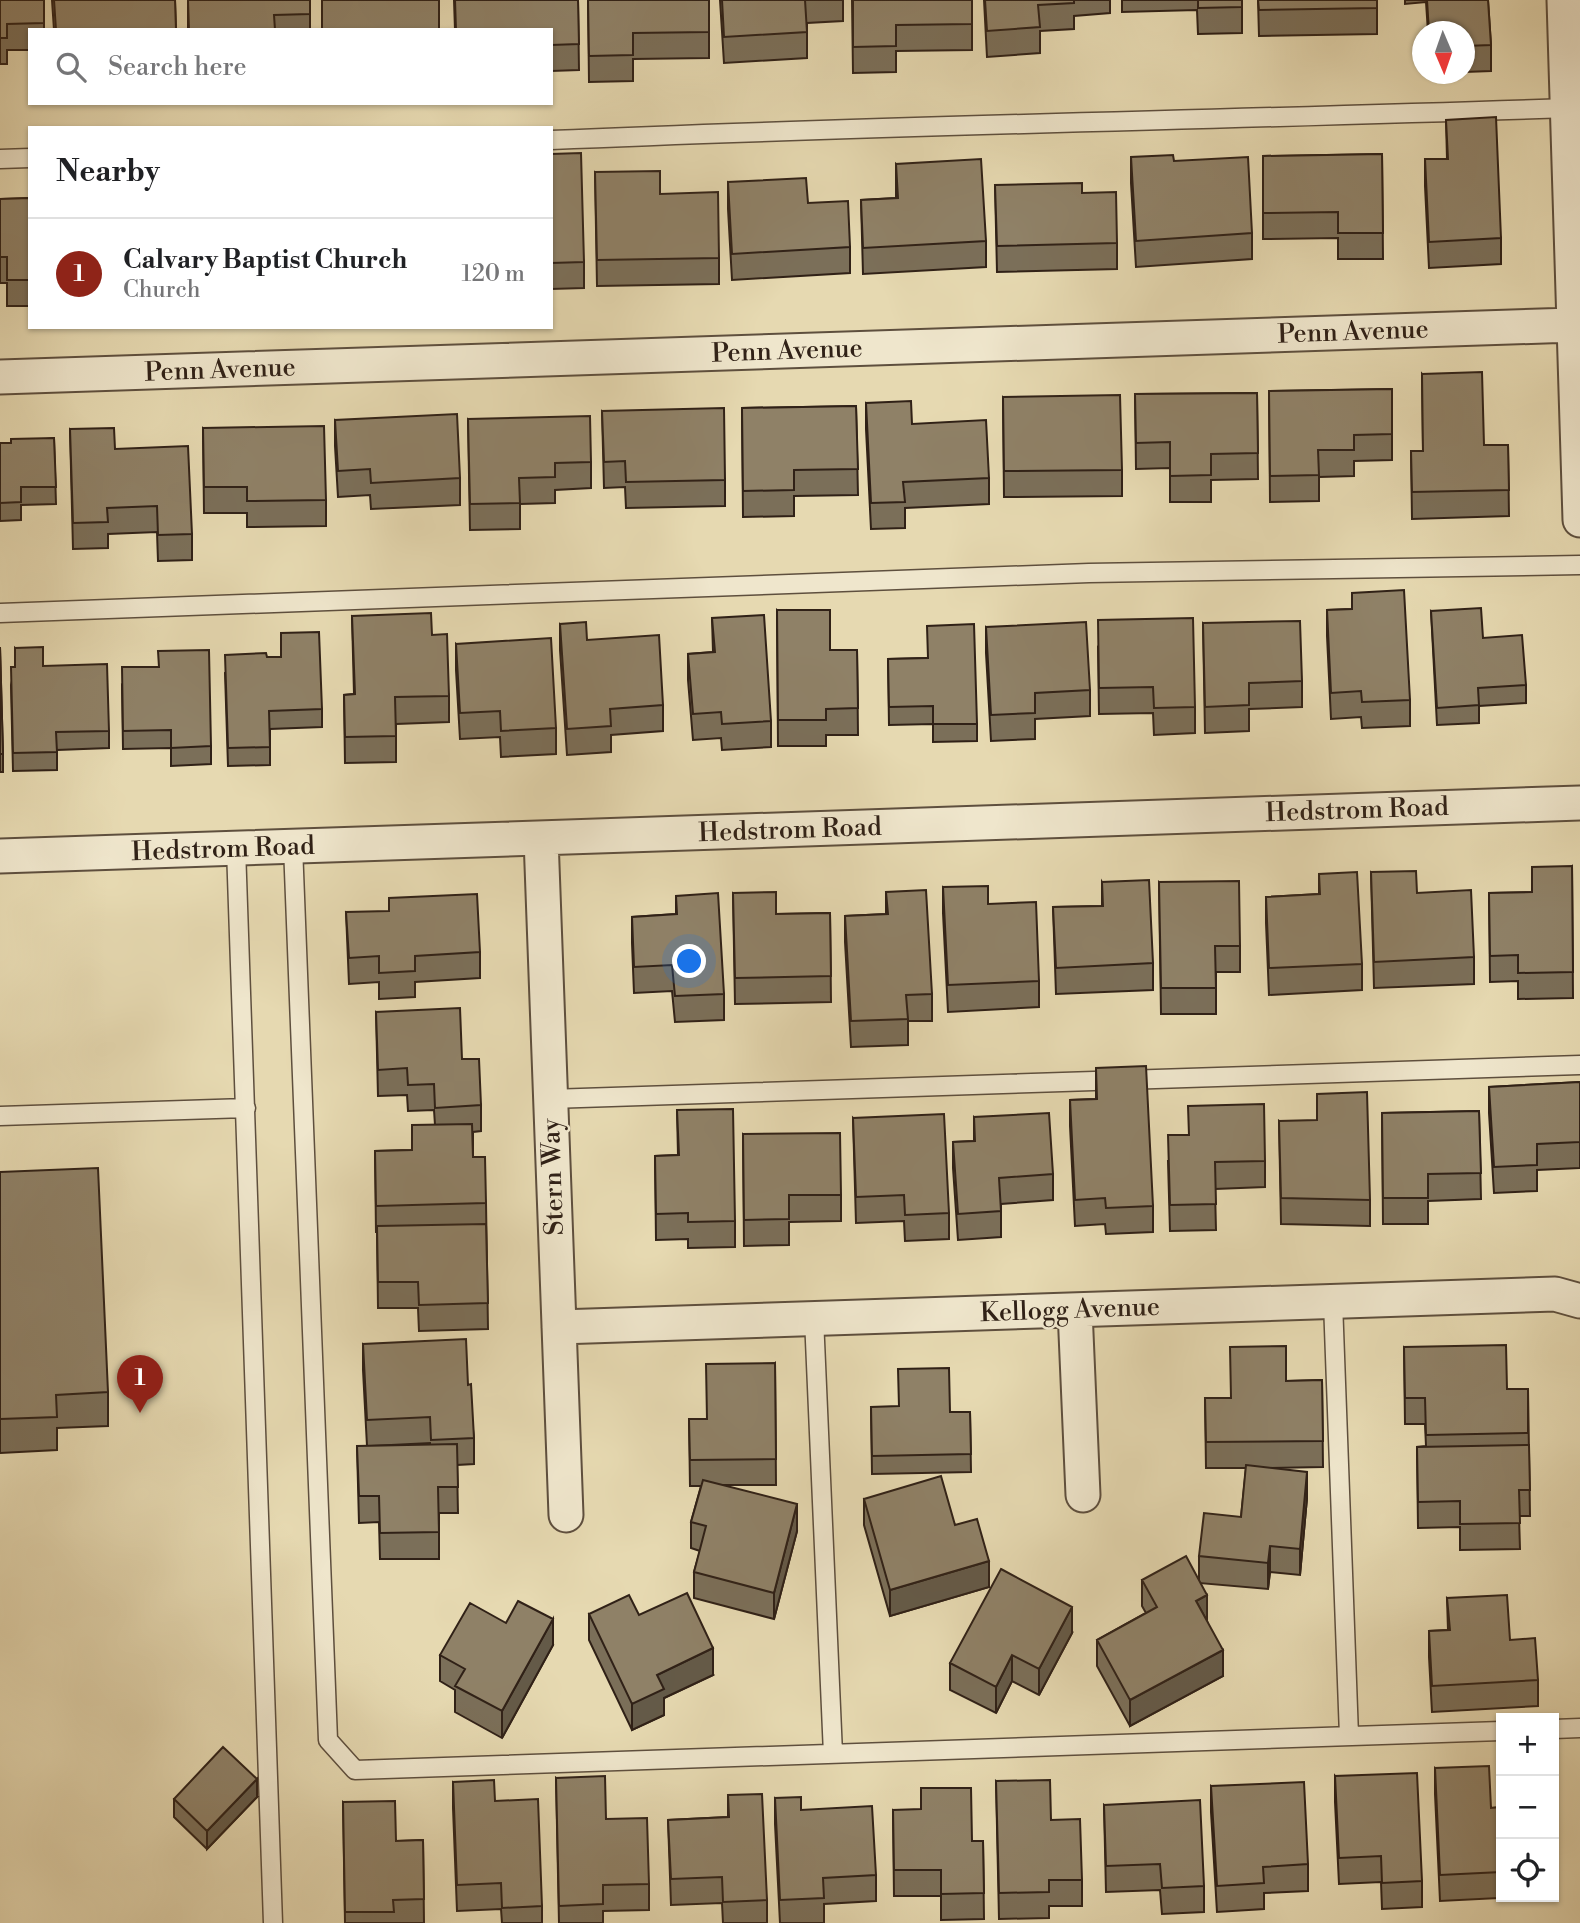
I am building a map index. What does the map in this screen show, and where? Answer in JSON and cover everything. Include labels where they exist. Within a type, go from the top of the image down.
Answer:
[{"type":"street","points":[[1564,0],[1580,520]]},
{"type":"street","name":"Penn Avenue","points":[[0,377],[1573,325]]},
{"type":"street","name":"Hedstrom Road","points":[[0,856],[1580,803]]},
{"type":"street","name":"Stern Way","points":[[541,838],[566,1515]]},
{"type":"street","name":"Kellogg Avenue","points":[[559,1327],[1555,1294],[1580,1301]]},
{"type":"street","points":[[1075,1310],[1083,1495]]},
{"type":"lane","points":[[553,140],[800,129],[1211,121],[1568,108]]},
{"type":"lane","points":[[0,159],[28,158]]},
{"type":"lane","points":[[0,613],[1089,573],[1580,565]]},
{"type":"lane","points":[[293,846],[328,1740],[355,1770],[1496,1731]]},
{"type":"lane","points":[[236,848],[273,1923]]},
{"type":"lane","points":[[550,1098],[1580,1065]]},
{"type":"lane","points":[[0,1116],[246,1108]]},
{"type":"lane","points":[[1333,1302],[1349,1736]]},
{"type":"lane","points":[[814,1318],[833,1754]]},
{"type":"lane","points":[[1559,1729],[1580,1728]]},
{"type":"building","points":[[0,0],[44,0],[44,23],[7,24],[7,38],[0,38]]},
{"type":"building","points":[[54,0],[175,0],[176,28],[56,28]]},
{"type":"building","points":[[188,0],[310,0],[310,14],[274,15],[275,28],[189,28]]},
{"type":"building","points":[[322,0],[439,0],[439,28],[322,28]]},
{"type":"building","points":[[455,0],[578,0],[579,44],[553,45],[553,28],[456,28]]},
{"type":"building","points":[[588,0],[709,0],[709,32],[633,33],[633,55],[589,56]]},
{"type":"building","points":[[722,0],[805,0],[807,32],[724,37]]},
{"type":"building","points":[[853,0],[972,0],[972,24],[896,25],[896,46],[853,47]]},
{"type":"building","points":[[985,0],[1074,0],[1074,3],[1038,5],[1040,27],[987,31]]},
{"type":"building","points":[[1198,0],[1242,0],[1242,7],[1198,8]]},
{"type":"building","points":[[1258,0],[1377,0],[1377,8],[1259,10]]},
{"type":"building","points":[[1427,0],[1488,0],[1491,45],[1475,46],[1475,21],[1428,21]]},
{"type":"building","points":[[1496,117],[1501,238],[1429,242],[1425,159],[1448,159],[1446,120]]},
{"type":"building","points":[[581,153],[584,262],[553,263],[553,154]]},
{"type":"building","points":[[1382,154],[1383,233],[1338,233],[1338,212],[1263,213],[1263,156]]},
{"type":"building","points":[[1173,155],[1174,161],[1248,157],[1252,233],[1136,241],[1131,157]]},
{"type":"building","points":[[981,159],[986,241],[863,248],[861,200],[898,198],[896,164]]},
{"type":"building","points":[[660,171],[660,194],[718,192],[719,258],[597,260],[595,172]]},
{"type":"building","points":[[806,178],[808,203],[848,201],[850,247],[732,254],[728,182]]},
{"type":"building","points":[[1082,183],[1082,193],[1116,192],[1117,243],[997,246],[995,185]]},
{"type":"building","points":[[28,198],[28,280],[7,280],[7,257],[0,257],[0,199]]},
{"type":"building","points":[[1482,372],[1484,445],[1508,445],[1509,490],[1412,492],[1411,451],[1423,451],[1422,374]]},
{"type":"building","points":[[1392,389],[1392,434],[1354,435],[1354,450],[1318,450],[1319,475],[1270,476],[1269,391]]},
{"type":"building","points":[[1257,393],[1258,453],[1211,454],[1211,475],[1170,476],[1170,442],[1136,443],[1135,394]]},
{"type":"building","points":[[1120,395],[1122,470],[1004,471],[1003,397]]},
{"type":"building","points":[[911,401],[912,424],[986,420],[989,478],[903,482],[905,502],[871,503],[866,403]]},
{"type":"building","points":[[856,406],[858,469],[794,470],[794,490],[743,491],[742,408]]},
{"type":"building","points":[[724,408],[725,480],[626,482],[625,461],[604,462],[602,411]]},
{"type":"building","points":[[457,414],[460,478],[371,483],[370,469],[338,471],[335,420]]},
{"type":"building","points":[[590,416],[591,462],[555,463],[555,477],[519,478],[520,503],[470,504],[468,419]]},
{"type":"building","points":[[324,426],[326,500],[247,501],[247,487],[204,487],[203,428]]},
{"type":"building","points":[[114,428],[115,449],[188,446],[192,534],[158,535],[157,506],[107,508],[108,522],[73,523],[70,429]]},
{"type":"building","points":[[54,438],[56,487],[21,487],[21,502],[0,503],[0,443],[11,443],[11,439]]},
{"type":"building","points":[[1404,590],[1410,700],[1362,702],[1361,691],[1331,693],[1327,610],[1352,609],[1352,593]]},
{"type":"building","points":[[1481,608],[1483,638],[1522,635],[1526,685],[1478,688],[1479,705],[1437,708],[1431,611]]},
{"type":"building","points":[[777,610],[830,610],[830,650],[857,650],[858,708],[826,709],[826,720],[778,720]]},
{"type":"building","points":[[431,613],[432,635],[447,634],[449,696],[395,697],[396,736],[345,737],[344,695],[355,694],[352,616]]},
{"type":"building","points":[[764,615],[771,721],[722,724],[721,712],[693,714],[688,654],[715,652],[712,618]]},
{"type":"building","points":[[1193,618],[1195,707],[1154,708],[1153,687],[1099,688],[1098,620]]},
{"type":"building","points":[[1300,621],[1302,681],[1249,683],[1249,705],[1205,707],[1203,623]]},
{"type":"building","points":[[586,622],[587,640],[659,635],[663,705],[610,709],[611,726],[567,729],[560,624]]},
{"type":"building","points":[[1086,622],[1090,690],[1035,693],[1035,713],[991,715],[986,627]]},
{"type":"building","points":[[974,624],[977,724],[933,724],[933,706],[889,707],[888,659],[928,658],[927,626]]},
{"type":"building","points":[[319,632],[322,709],[269,711],[270,747],[228,748],[225,655],[266,653],[267,657],[281,657],[281,633]]},
{"type":"building","points":[[551,638],[556,728],[501,731],[500,711],[460,713],[456,644]]},
{"type":"building","points":[[0,647],[3,754],[0,754]]},
{"type":"building","points":[[43,647],[43,666],[107,664],[109,731],[56,732],[57,752],[13,753],[11,667],[15,667],[15,648]]},
{"type":"building","points":[[209,650],[211,746],[171,748],[171,730],[123,731],[122,667],[159,667],[158,651]]},
{"type":"building","points":[[1572,866],[1573,972],[1518,973],[1518,955],[1490,956],[1489,893],[1532,892],[1532,867]]},
{"type":"building","points":[[1416,871],[1417,893],[1471,890],[1474,957],[1374,962],[1371,872]]},
{"type":"building","points":[[1357,872],[1362,964],[1269,968],[1266,897],[1320,894],[1319,874]]},
{"type":"building","points":[[1149,880],[1153,963],[1056,968],[1053,907],[1103,906],[1102,882]]},
{"type":"building","points":[[1239,881],[1240,946],[1215,946],[1216,988],[1161,988],[1159,882]]},
{"type":"building","points":[[988,886],[988,904],[1036,902],[1039,981],[948,985],[943,887]]},
{"type":"building","points":[[926,890],[932,994],[906,995],[908,1019],[851,1021],[845,916],[888,914],[886,892]]},
{"type":"building","points":[[776,892],[776,914],[830,913],[831,976],[735,978],[733,893]]},
{"type":"building","points":[[718,893],[724,994],[675,996],[672,965],[634,967],[632,917],[677,914],[676,896]]},
{"type":"building","points":[[477,894],[480,952],[415,956],[415,971],[379,973],[379,956],[349,958],[346,912],[389,911],[389,898]]},
{"type":"building","points":[[460,1008],[462,1059],[479,1059],[481,1105],[435,1108],[434,1084],[408,1085],[407,1068],[378,1070],[376,1012]]},
{"type":"building","points":[[1146,1066],[1153,1206],[1106,1208],[1105,1198],[1075,1200],[1070,1100],[1097,1099],[1096,1068]]},
{"type":"building","points":[[1580,1082],[1580,1142],[1537,1144],[1537,1165],[1494,1167],[1489,1087]]},
{"type":"building","points":[[1367,1092],[1370,1200],[1281,1198],[1279,1121],[1317,1120],[1317,1094]]},
{"type":"building","points":[[1264,1104],[1265,1161],[1215,1162],[1216,1204],[1170,1205],[1168,1135],[1189,1135],[1188,1106]]},
{"type":"building","points":[[733,1109],[735,1221],[688,1222],[688,1213],[656,1214],[655,1156],[679,1155],[677,1110]]},
{"type":"building","points":[[1479,1111],[1481,1173],[1428,1174],[1428,1198],[1383,1198],[1382,1113]]},
{"type":"building","points":[[1049,1113],[1053,1174],[999,1178],[1001,1211],[958,1214],[953,1142],[975,1141],[974,1117]]},
{"type":"building","points":[[944,1114],[949,1213],[905,1215],[904,1195],[856,1197],[853,1118]]},
{"type":"building","points":[[472,1124],[473,1157],[485,1157],[486,1203],[376,1206],[375,1151],[412,1150],[412,1125]]},
{"type":"building","points":[[840,1133],[841,1195],[789,1195],[789,1219],[744,1220],[743,1134]]},
{"type":"building","points":[[98,1168],[108,1392],[56,1395],[57,1417],[0,1419],[0,1172]]},
{"type":"building","points":[[486,1224],[488,1303],[419,1305],[418,1282],[378,1282],[377,1226]]},
{"type":"building","points":[[466,1339],[474,1438],[431,1440],[430,1417],[367,1420],[363,1344]]},
{"type":"building","points":[[1506,1345],[1507,1389],[1528,1389],[1528,1433],[1426,1435],[1425,1398],[1405,1398],[1404,1347]]},
{"type":"building","points":[[1286,1346],[1286,1381],[1322,1380],[1323,1441],[1206,1442],[1205,1398],[1231,1398],[1230,1347]]},
{"type":"building","points":[[775,1363],[776,1459],[690,1460],[689,1419],[707,1419],[706,1364]]},
{"type":"building","points":[[949,1368],[950,1412],[970,1412],[971,1454],[872,1456],[871,1407],[899,1406],[898,1369]]},
{"type":"building","points":[[457,1444],[458,1487],[438,1487],[439,1532],[380,1533],[379,1496],[359,1496],[357,1446]]},
{"type":"building","points":[[1529,1445],[1530,1490],[1519,1490],[1520,1523],[1460,1524],[1460,1501],[1418,1502],[1417,1447]]},
{"type":"building","points":[[1246,1465],[1307,1472],[1300,1549],[1270,1546],[1268,1563],[1199,1556],[1204,1513],[1241,1517]]},
{"type":"building","points":[[941,1476],[955,1525],[977,1519],[989,1561],[890,1590],[864,1499]]},
{"type":"building","points":[[703,1480],[797,1504],[774,1593],[694,1572],[706,1526],[691,1522]]},
{"type":"building","points":[[1186,1556],[1207,1595],[1196,1601],[1223,1650],[1130,1700],[1097,1640],[1157,1607],[1142,1580]]},
{"type":"building","points":[[1001,1569],[1072,1607],[1039,1669],[1012,1655],[996,1687],[950,1663]]},
{"type":"building","points":[[687,1593],[713,1648],[657,1675],[664,1689],[632,1704],[589,1614],[629,1595],[639,1615]]},
{"type":"building","points":[[1507,1595],[1510,1640],[1535,1638],[1538,1680],[1432,1686],[1429,1631],[1450,1630],[1447,1598]]},
{"type":"building","points":[[518,1601],[553,1619],[502,1711],[455,1686],[465,1669],[440,1655],[470,1603],[506,1623]]},
{"type":"building","points":[[223,1747],[257,1779],[207,1831],[174,1799]]},
{"type":"building","points":[[1489,1766],[1491,1808],[1496,1808],[1496,1872],[1440,1875],[1435,1768]]},
{"type":"building","points":[[1417,1773],[1422,1881],[1382,1883],[1381,1856],[1339,1858],[1335,1776]]},
{"type":"building","points":[[605,1776],[606,1819],[647,1818],[649,1884],[603,1885],[603,1904],[559,1906],[556,1778]]},
{"type":"building","points":[[494,1780],[495,1801],[538,1799],[542,1906],[502,1908],[501,1883],[457,1885],[453,1782]]},
{"type":"building","points":[[1050,1780],[1051,1820],[1080,1819],[1082,1880],[1049,1880],[1049,1892],[999,1893],[996,1781]]},
{"type":"building","points":[[1304,1782],[1308,1864],[1263,1867],[1264,1883],[1217,1886],[1211,1786]]},
{"type":"building","points":[[921,1788],[971,1788],[972,1841],[983,1841],[984,1893],[941,1894],[941,1870],[894,1870],[893,1810],[921,1809]]},
{"type":"building","points":[[762,1794],[767,1900],[723,1902],[722,1877],[671,1879],[668,1820],[729,1817],[728,1795]]},
{"type":"building","points":[[801,1797],[801,1810],[872,1806],[876,1875],[823,1878],[824,1898],[780,1900],[775,1798]]},
{"type":"building","points":[[1200,1800],[1204,1886],[1162,1888],[1160,1864],[1106,1866],[1104,1805]]},
{"type":"building","points":[[395,1801],[396,1841],[423,1840],[424,1899],[393,1900],[394,1912],[345,1912],[343,1802]]},
{"type":"place","name":"Calvary Baptist Church","points":[[140,1413]]}]
